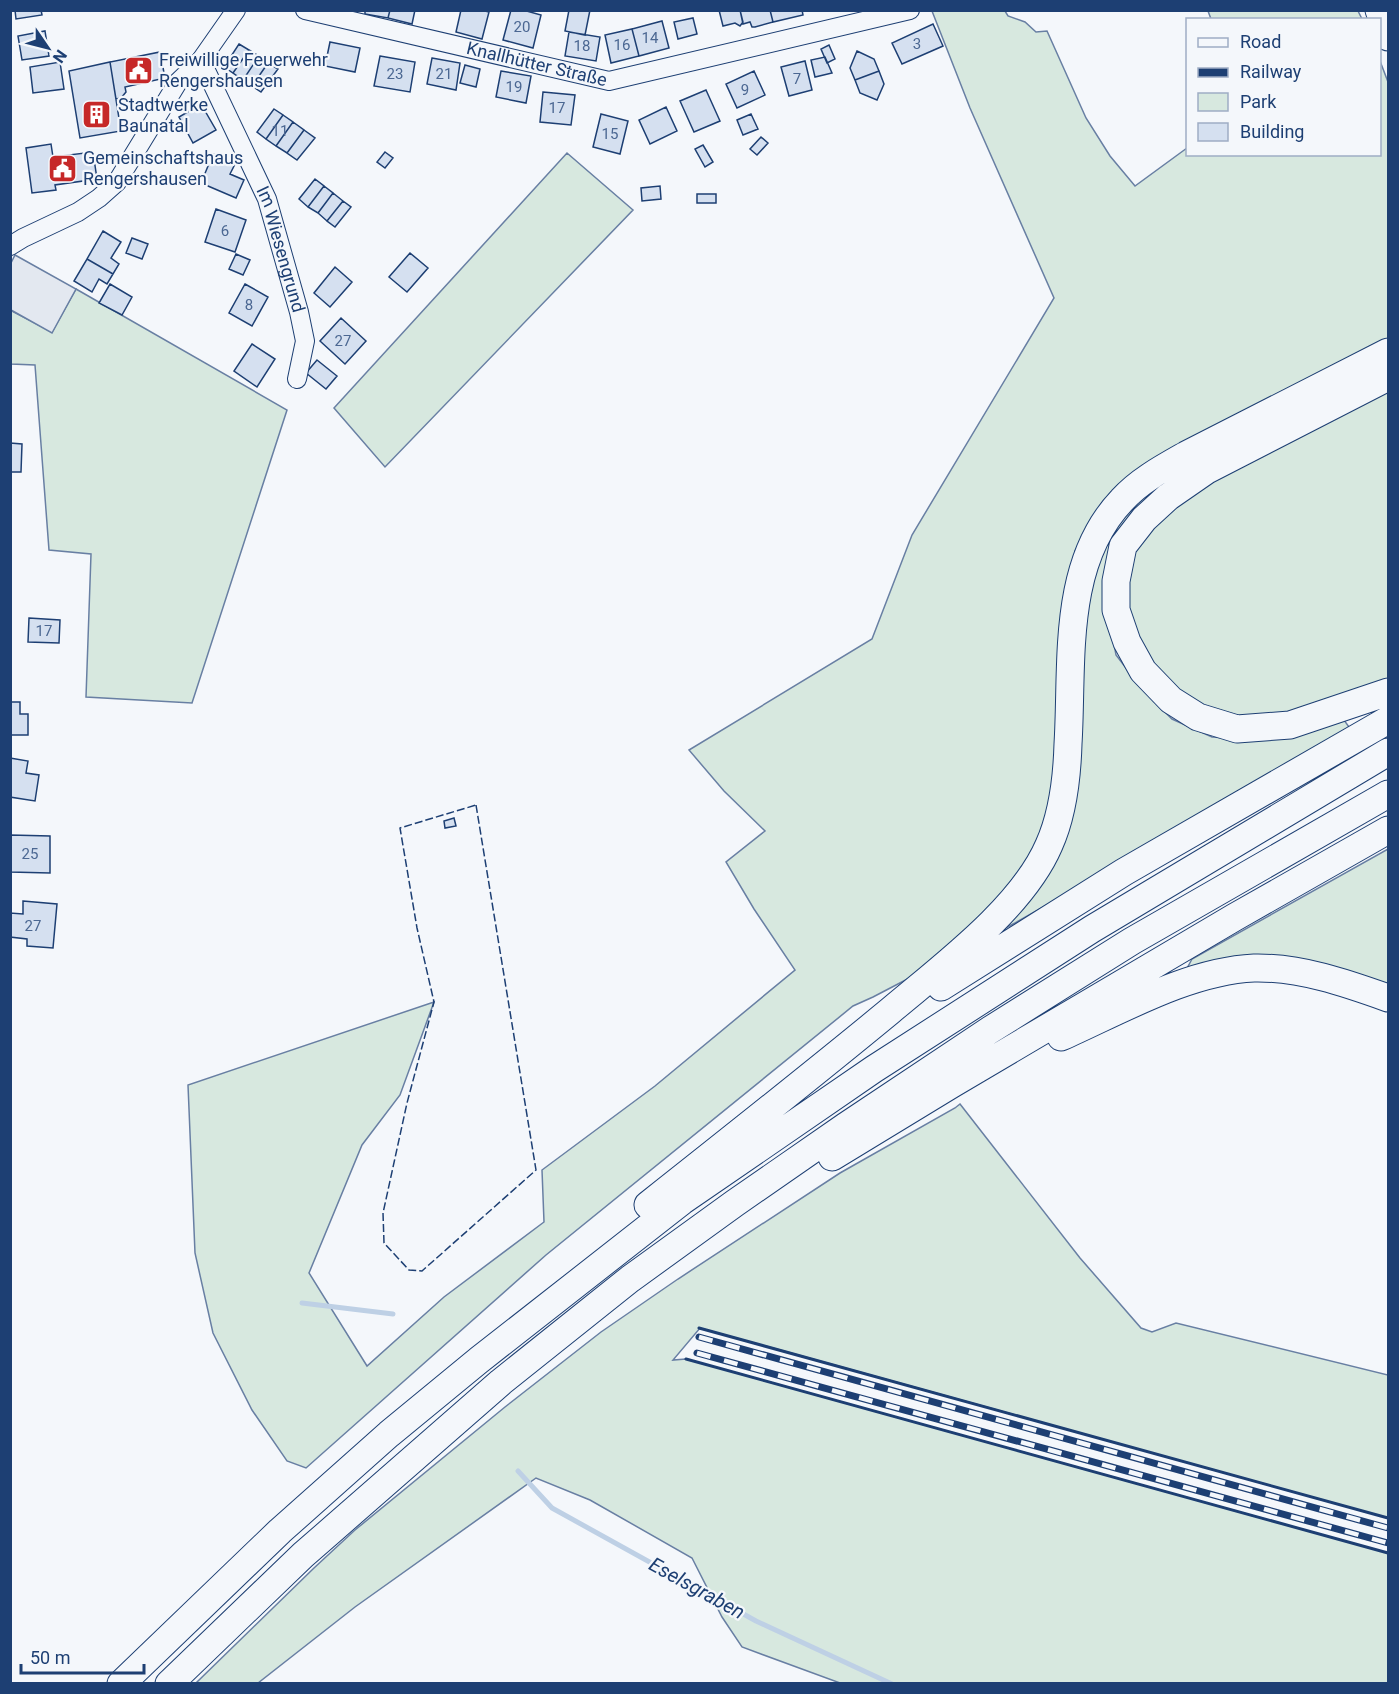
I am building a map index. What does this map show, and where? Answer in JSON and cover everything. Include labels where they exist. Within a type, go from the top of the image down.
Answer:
[{"type":"highway","points":[[479,1360],[588,1253],[830,1060],[956,955],[999,915],[1031,877],[1049,845],[1061,808],[1067,772],[1076,594],[1085,561],[1101,527],[1122,500],[1155,472],[1389,352]]},
{"type":"highway","points":[[1389,377],[1207,470],[1168,496],[1144,519],[1123,546],[1116,581],[1116,610],[1127,642],[1143,671],[1171,700],[1207,720],[1237,729],[1290,724],[1389,692]]},
{"type":"highway","points":[[830,1060],[972,967],[1124,872],[1389,720]]},
{"type":"highway","points":[[121,1683],[280,1531],[389,1434],[479,1360],[682,1201],[874,1069],[1092,928],[1389,752]]},
{"type":"highway","points":[[170,1683],[303,1556],[501,1382],[630,1279],[846,1126],[990,1030],[1132,941],[1389,794]]},
{"type":"highway","points":[[501,1382],[556,1349],[748,1213],[880,1126],[1265,899],[1389,830]]},
{"type":"highway","points":[[952,1084],[1015,1058],[1129,1005],[1190,981],[1228,970],[1256,968],[1288,970],[1344,982],[1389,998]]},
{"type":"street","points":[[10,246],[78,212],[117,182],[178,82],[201,60],[236,10]]},
{"type":"street","name":"Knallhütter Straße","points":[[305,10],[609,81],[910,10]]},
{"type":"street","name":"Im Wiesengrund","points":[[201,60],[267,199],[299,312],[304,341],[297,379]]},
{"type":"green space","points":[[932,11],[1005,11],[1008,16],[1025,22],[1036,32],[1047,31],[1086,118],[1110,156],[1135,186],[1186,149],[1186,156],[1381,156],[1381,64],[1388,82],[1388,341],[1088,528],[1075,551],[1092,558],[1140,497],[1196,463],[1149,496],[1123,524],[1109,563],[1108,611],[1116,655],[1142,689],[1172,719],[1212,737],[1260,740],[1344,720],[1349,727],[1294,765],[1015,923],[853,1006],[546,1255],[306,1468],[287,1461],[252,1410],[213,1333],[195,1253],[188,1085],[434,1002],[400,1095],[362,1145],[309,1273],[367,1366],[444,1297],[544,1222],[542,1170],[655,1086],[795,970],[726,862],[765,831],[724,791],[689,750],[872,639],[912,535],[1054,298],[970,108]]},
{"type":"green space","points":[[1208,11],[1358,11],[1362,18],[1211,18]]},
{"type":"green space","points":[[567,153],[633,210],[385,467],[334,408]]},
{"type":"green space","points":[[76,289],[287,410],[192,703],[86,697],[91,554],[49,550],[35,365],[11,364],[10,310],[52,332]]},
{"type":"green space","points":[[1388,389],[1388,682],[1288,716],[1252,720],[1187,701],[1160,676],[1128,618],[1130,549],[1189,490]]},
{"type":"green space","points":[[1388,849],[1388,989],[1185,972],[1192,959]]},
{"type":"green space","points":[[960,1104],[1080,1258],[1141,1328],[1152,1332],[1176,1323],[1388,1375],[1388,1518],[700,1328],[673,1360],[686,1359],[1388,1553],[1388,1683],[840,1683],[742,1647],[722,1617],[692,1558],[590,1500],[536,1478],[355,1607],[258,1683],[196,1683],[355,1530],[601,1332],[840,1173]]},
{"type":"shaded area","points":[[15,255],[76,289],[52,333],[11,310],[11,263]]},
{"type":"building","points":[[15,10],[41,10],[42,15],[16,19]]},
{"type":"building","points":[[365,10],[390,10],[388,18],[365,14]]},
{"type":"building","points":[[390,10],[415,10],[412,24],[388,18]]},
{"type":"building","points":[[461,10],[489,12],[482,39],[456,32]]},
{"type":"building","points":[[511,10],[523,10],[541,15],[533,48],[503,40]]},
{"type":"building","points":[[569,10],[590,10],[585,35],[565,31]]},
{"type":"building","points":[[719,10],[740,10],[743,22],[740,26],[735,23],[723,26]]},
{"type":"building","points":[[740,10],[770,10],[773,22],[755,27],[752,27],[750,22],[743,24]]},
{"type":"building","points":[[770,10],[802,10],[803,15],[773,22]]},
{"type":"building","points":[[693,18],[697,34],[678,39],[674,22]]},
{"type":"building","points":[[662,21],[669,48],[639,56],[632,29]]},
{"type":"building","points":[[933,24],[943,46],[902,64],[892,43]]},
{"type":"building","points":[[632,29],[639,56],[611,63],[605,35]]},
{"type":"building","points":[[45,31],[49,56],[22,60],[18,36]]},
{"type":"building","points":[[569,32],[600,37],[596,61],[565,56]]},
{"type":"building","points":[[330,42],[360,48],[355,72],[325,66]]},
{"type":"building","points":[[239,44],[249,50],[233,73],[224,67]]},
{"type":"building","points":[[829,45],[835,59],[827,63],[821,49]]},
{"type":"building","points":[[249,50],[259,56],[243,80],[233,73]]},
{"type":"building","points":[[857,51],[874,59],[879,71],[855,80],[850,68]]},
{"type":"building","name":"Freiwillige Feuerwehr Rengershausen","points":[[160,52],[165,78],[125,87],[126,92],[121,98],[116,99],[110,62]]},
{"type":"building","points":[[259,56],[268,63],[252,86],[243,80]]},
{"type":"building","points":[[380,56],[415,62],[410,92],[374,86]]},
{"type":"building","points":[[825,57],[832,73],[815,77],[811,60]]},
{"type":"building","points":[[432,58],[460,63],[456,90],[427,84]]},
{"type":"building","points":[[805,61],[812,90],[789,96],[781,67]]},
{"type":"building","points":[[60,62],[64,89],[33,93],[30,67]]},
{"type":"building","name":"Stadtwerke Baunatal","points":[[110,62],[121,131],[80,138],[69,71]]},
{"type":"building","points":[[268,63],[278,69],[261,92],[252,86]]},
{"type":"building","points":[[465,65],[480,69],[476,87],[460,83]]},
{"type":"building","points":[[501,71],[531,76],[526,103],[496,97]]},
{"type":"building","points":[[754,71],[765,95],[737,108],[726,84]]},
{"type":"building","points":[[879,71],[884,84],[877,100],[860,93],[855,80]]},
{"type":"building","points":[[706,90],[720,121],[694,132],[680,101]]},
{"type":"building","points":[[543,92],[575,95],[571,125],[540,122]]},
{"type":"building","points":[[201,104],[216,130],[193,143],[179,117]]},
{"type":"building","points":[[666,107],[677,131],[650,144],[639,120]]},
{"type":"building","points":[[274,109],[283,115],[266,139],[257,132]]},
{"type":"building","points":[[601,114],[628,121],[620,154],[593,147]]},
{"type":"building","points":[[751,114],[758,129],[743,135],[737,120]]},
{"type":"building","points":[[283,115],[293,122],[276,146],[266,139]]},
{"type":"building","points":[[293,122],[304,130],[287,153],[276,146]]},
{"type":"building","points":[[304,130],[315,138],[297,160],[287,153]]},
{"type":"building","points":[[761,137],[768,143],[757,155],[750,149]]},
{"type":"building","name":"Gemeinschaftshaus Rengershausen","points":[[51,144],[53,157],[93,152],[97,179],[55,185],[56,190],[32,193],[26,148]]},
{"type":"building","points":[[703,145],[713,162],[705,167],[695,149]]},
{"type":"building","points":[[385,152],[393,158],[385,168],[377,162]]},
{"type":"building","points":[[213,154],[235,164],[230,174],[244,180],[236,198],[201,183]]},
{"type":"building","points":[[315,179],[324,186],[308,207],[299,199]]},
{"type":"building","points":[[324,186],[333,193],[318,213],[308,207]]},
{"type":"building","points":[[660,186],[661,199],[642,201],[641,188]]},
{"type":"building","points":[[333,193],[343,201],[327,221],[318,213]]},
{"type":"building","points":[[697,194],[716,194],[716,203],[697,203]]},
{"type":"building","points":[[343,201],[351,207],[335,227],[327,221]]},
{"type":"building","points":[[216,209],[246,220],[235,252],[205,242]]},
{"type":"building","points":[[103,231],[121,242],[111,258],[119,264],[113,274],[87,259]]},
{"type":"building","points":[[132,238],[148,244],[142,259],[126,253]]},
{"type":"building","points":[[410,253],[428,268],[407,292],[389,277]]},
{"type":"building","points":[[236,254],[250,260],[243,275],[229,269]]},
{"type":"building","points":[[87,259],[113,274],[107,284],[99,279],[92,292],[74,281]]},
{"type":"building","points":[[335,267],[352,282],[330,307],[314,293]]},
{"type":"building","points":[[110,284],[132,297],[122,315],[99,303]]},
{"type":"building","points":[[245,284],[268,297],[252,326],[229,313]]},
{"type":"building","points":[[341,318],[366,341],[345,364],[320,341]]},
{"type":"building","points":[[252,344],[275,359],[257,387],[234,371]]},
{"type":"building","points":[[317,360],[337,376],[326,389],[306,373]]},
{"type":"building","points":[[10,443],[22,444],[21,472],[10,472]]},
{"type":"building","points":[[29,618],[60,620],[59,643],[28,642]]},
{"type":"building","points":[[10,702],[20,702],[20,714],[28,714],[28,735],[10,735]]},
{"type":"building","points":[[10,758],[28,761],[26,773],[39,775],[35,801],[10,797]]},
{"type":"building","points":[[454,818],[456,826],[445,828],[444,821]]},
{"type":"building","points":[[10,835],[50,836],[50,873],[10,872]]},
{"type":"building","points":[[23,901],[57,904],[53,948],[27,946],[27,939],[10,937],[10,913],[23,914]]},
{"type":"waterway","name":"Eselsgraben","points":[[302,1303],[393,1314]]},
{"type":"waterway","name":"Eselsgraben","points":[[518,1471],[552,1508],[756,1621],[892,1684]]},
{"type":"railway","points":[[699,1337],[1388,1528]]},
{"type":"railway","points":[[697,1353],[1388,1543]]},
{"type":"fence","points":[[476,805],[536,1170],[422,1271],[409,1270],[384,1243],[383,1213],[407,1103],[434,1002],[417,928],[400,828],[476,805]]},
{"type":"wall","points":[[699,1328],[1388,1518]]},
{"type":"wall","points":[[686,1359],[1388,1553]]},
{"type":"place","name":"Freiwillige Feuerwehr Rengershausen","points":[[138,70]]},
{"type":"place","name":"Stadtwerke Baunatal","points":[[97,115]]},
{"type":"place","name":"Gemeinschaftshaus Rengershausen","points":[[62,168]]}]
